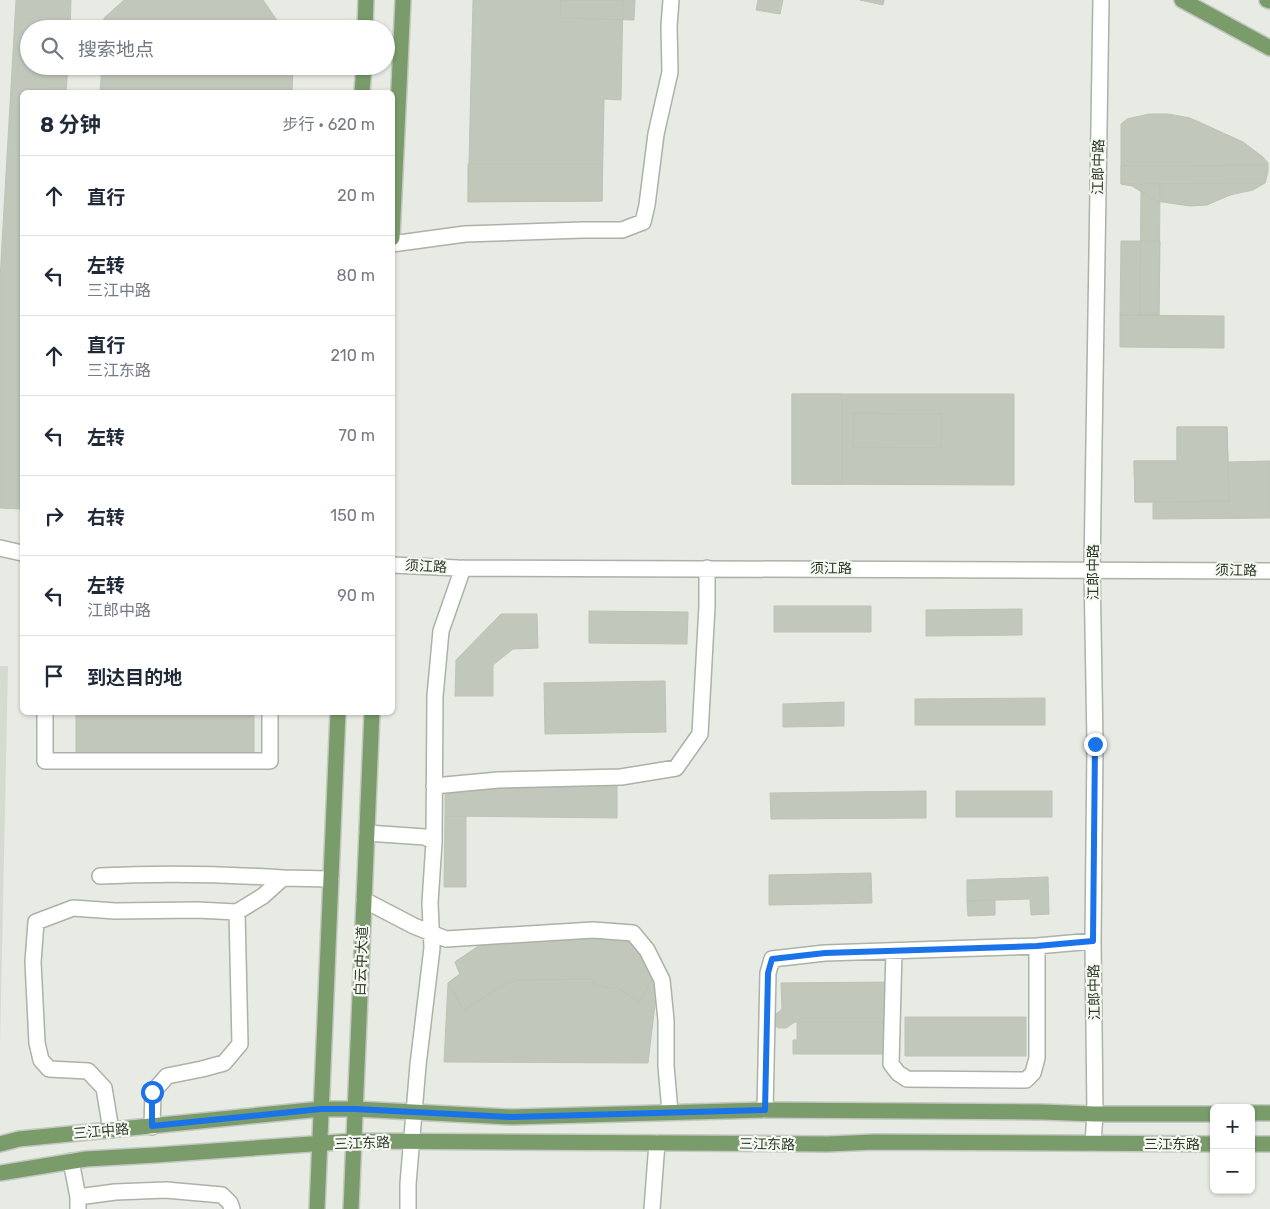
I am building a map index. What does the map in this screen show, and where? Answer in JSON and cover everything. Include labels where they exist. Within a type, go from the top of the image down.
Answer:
[{"type":"main road","points":[[365,20],[366,0]]},
{"type":"main road","points":[[395,173],[403,0]]},
{"type":"main road","points":[[1182,0],[1270,48]]},
{"type":"main road","points":[[362,90],[363,75]]},
{"type":"main road","points":[[317,1209],[338,715]]},
{"type":"main road","name":"白云中大道","points":[[351,1209],[372,715]]},
{"type":"main road","points":[[321,1109],[512,1117],[765,1110],[1210,1114]]},
{"type":"main road","name":"三江中路","points":[[0,1144],[19,1139],[321,1109]]},
{"type":"main road","points":[[1255,1113],[1270,1113]]},
{"type":"main road","name":"三江东路","points":[[320,1145],[354,1141],[1210,1144]]},
{"type":"main road","points":[[1255,1144],[1270,1144]]},
{"type":"main road","name":"三江中路","points":[[0,1173],[71,1161],[320,1145]]},
{"type":"street","points":[[395,244],[465,234],[622,230],[643,222],[656,134],[670,72],[669,26],[671,0]]},
{"type":"street","name":"江郎中路","points":[[1093,1144],[1095,1114],[1093,941],[1095,744],[1092,569],[1101,0]]},
{"type":"street","points":[[0,548],[20,553]]},
{"type":"street","name":"须江路","points":[[395,565],[463,568],[1270,571]]},
{"type":"street","points":[[408,1209],[418,1065],[432,948],[430,903],[434,842],[436,696],[441,632],[463,568]]},
{"type":"street","points":[[434,786],[498,780],[620,778],[676,768],[700,734],[707,606],[707,568]]},
{"type":"street","points":[[45,715],[45,761],[270,761],[270,715]]},
{"type":"street","points":[[367,833],[425,837],[434,842]]},
{"type":"street","points":[[100,876],[154,873],[231,874],[331,879]]},
{"type":"street","points":[[111,1130],[104,1088],[88,1071],[49,1069],[41,1060],[37,1043],[34,980],[36,922],[73,908],[115,911],[197,910],[237,912],[263,896],[283,878]]},
{"type":"street","points":[[364,900],[414,926],[446,938],[593,930],[632,933],[647,950],[662,980],[666,1020],[666,1066],[670,1112]]},
{"type":"street","points":[[152,1126],[152,1092],[167,1076],[202,1069],[224,1062],[240,1044],[237,912]]},
{"type":"street","points":[[765,1110],[768,973],[772,959],[825,953],[1037,946],[1093,941]]},
{"type":"street","points":[[894,951],[891,1064],[898,1073],[907,1079],[1026,1080],[1033,1073],[1037,1058],[1037,946]]},
{"type":"street","points":[[652,1209],[657,1143]]},
{"type":"street","points":[[71,1161],[78,1203],[115,1192],[166,1190],[222,1195],[230,1202],[232,1209]]},
{"type":"shaded area","points":[[0,666],[8,666],[0,1046]]},
{"type":"building","points":[[16,0],[71,0],[70,20],[20,20],[20,75],[67,75],[66,90],[20,90],[20,509],[0,508],[0,279]]},
{"type":"building","points":[[124,0],[263,0],[277,20],[104,20]]},
{"type":"building","points":[[473,0],[623,0],[621,100],[604,99],[602,201],[468,202]]},
{"type":"building","points":[[561,0],[635,0],[634,20],[560,18]]},
{"type":"building","points":[[758,0],[783,0],[780,14],[756,10]]},
{"type":"building","points":[[860,0],[884,0],[883,5]]},
{"type":"building","points":[[101,75],[293,75],[292,90],[100,90]]},
{"type":"building","points":[[1149,114],[1168,114],[1190,118],[1243,142],[1268,163],[1265,183],[1253,190],[1230,195],[1207,205],[1190,206],[1156,201],[1132,186],[1121,184],[1121,124],[1127,119]]},
{"type":"building","points":[[468,164],[602,164],[602,201],[468,201]]},
{"type":"building","points":[[1265,165],[1265,183],[1121,184],[1121,166]]},
{"type":"building","points":[[1141,183],[1160,183],[1159,315],[1140,315]]},
{"type":"building","points":[[1121,241],[1160,241],[1159,315],[1120,315]]},
{"type":"building","points":[[1120,315],[1224,316],[1224,348],[1120,347]]},
{"type":"building","points":[[792,394],[1014,394],[1014,485],[792,484]]},
{"type":"building","points":[[792,394],[842,394],[842,484],[792,484]]},
{"type":"building","points":[[853,413],[941,414],[941,448],[853,447]]},
{"type":"building","points":[[1177,427],[1227,427],[1229,501],[1135,502],[1134,461],[1177,461]]},
{"type":"building","points":[[1177,427],[1227,427],[1228,462],[1270,461],[1270,518],[1153,519],[1153,502],[1135,502],[1134,461],[1177,461]]},
{"type":"building","points":[[774,606],[871,606],[871,632],[774,632]]},
{"type":"building","points":[[1022,609],[1022,635],[926,636],[926,610]]},
{"type":"building","points":[[589,611],[688,612],[687,644],[589,643]]},
{"type":"building","points":[[501,614],[537,614],[538,648],[513,649],[493,665],[493,696],[455,696],[456,660]]},
{"type":"building","points":[[665,681],[666,732],[545,734],[544,683]]},
{"type":"building","points":[[1045,698],[1045,725],[915,725],[915,699]]},
{"type":"building","points":[[844,702],[844,726],[783,727],[783,704]]},
{"type":"building","points":[[76,715],[254,715],[254,757],[76,757]]},
{"type":"building","points":[[445,783],[617,784],[617,818],[445,816]]},
{"type":"building","points":[[926,791],[926,818],[771,819],[770,793]]},
{"type":"building","points":[[956,791],[1052,791],[1052,817],[956,817]]},
{"type":"building","points":[[445,816],[466,816],[466,887],[444,887]]},
{"type":"building","points":[[871,873],[872,903],[769,905],[769,875]]},
{"type":"building","points":[[1048,877],[1049,914],[1031,915],[1030,899],[967,901],[967,880]]},
{"type":"building","points":[[995,900],[995,915],[968,916],[967,901]]},
{"type":"building","points":[[498,933],[617,934],[660,963],[640,1002],[616,987],[614,989],[593,984],[592,979],[518,980],[501,986],[464,1010],[448,983],[460,974],[455,962]]},
{"type":"building","points":[[498,933],[617,934],[660,964],[648,1063],[444,1062],[448,983],[460,974],[455,962]]},
{"type":"building","points":[[889,982],[889,1022],[795,1022],[786,1028],[775,1026],[774,1016],[782,1009],[781,983]]},
{"type":"building","points":[[905,1017],[1026,1017],[1026,1056],[905,1056]]},
{"type":"building","points":[[797,1022],[889,1022],[889,1054],[793,1054],[793,1040],[797,1040]]},
{"type":"route","points":[[152,1092],[152,1126],[321,1109],[512,1117],[765,1110],[768,973],[772,959],[825,953],[1037,946],[1093,941],[1095,744]]}]
